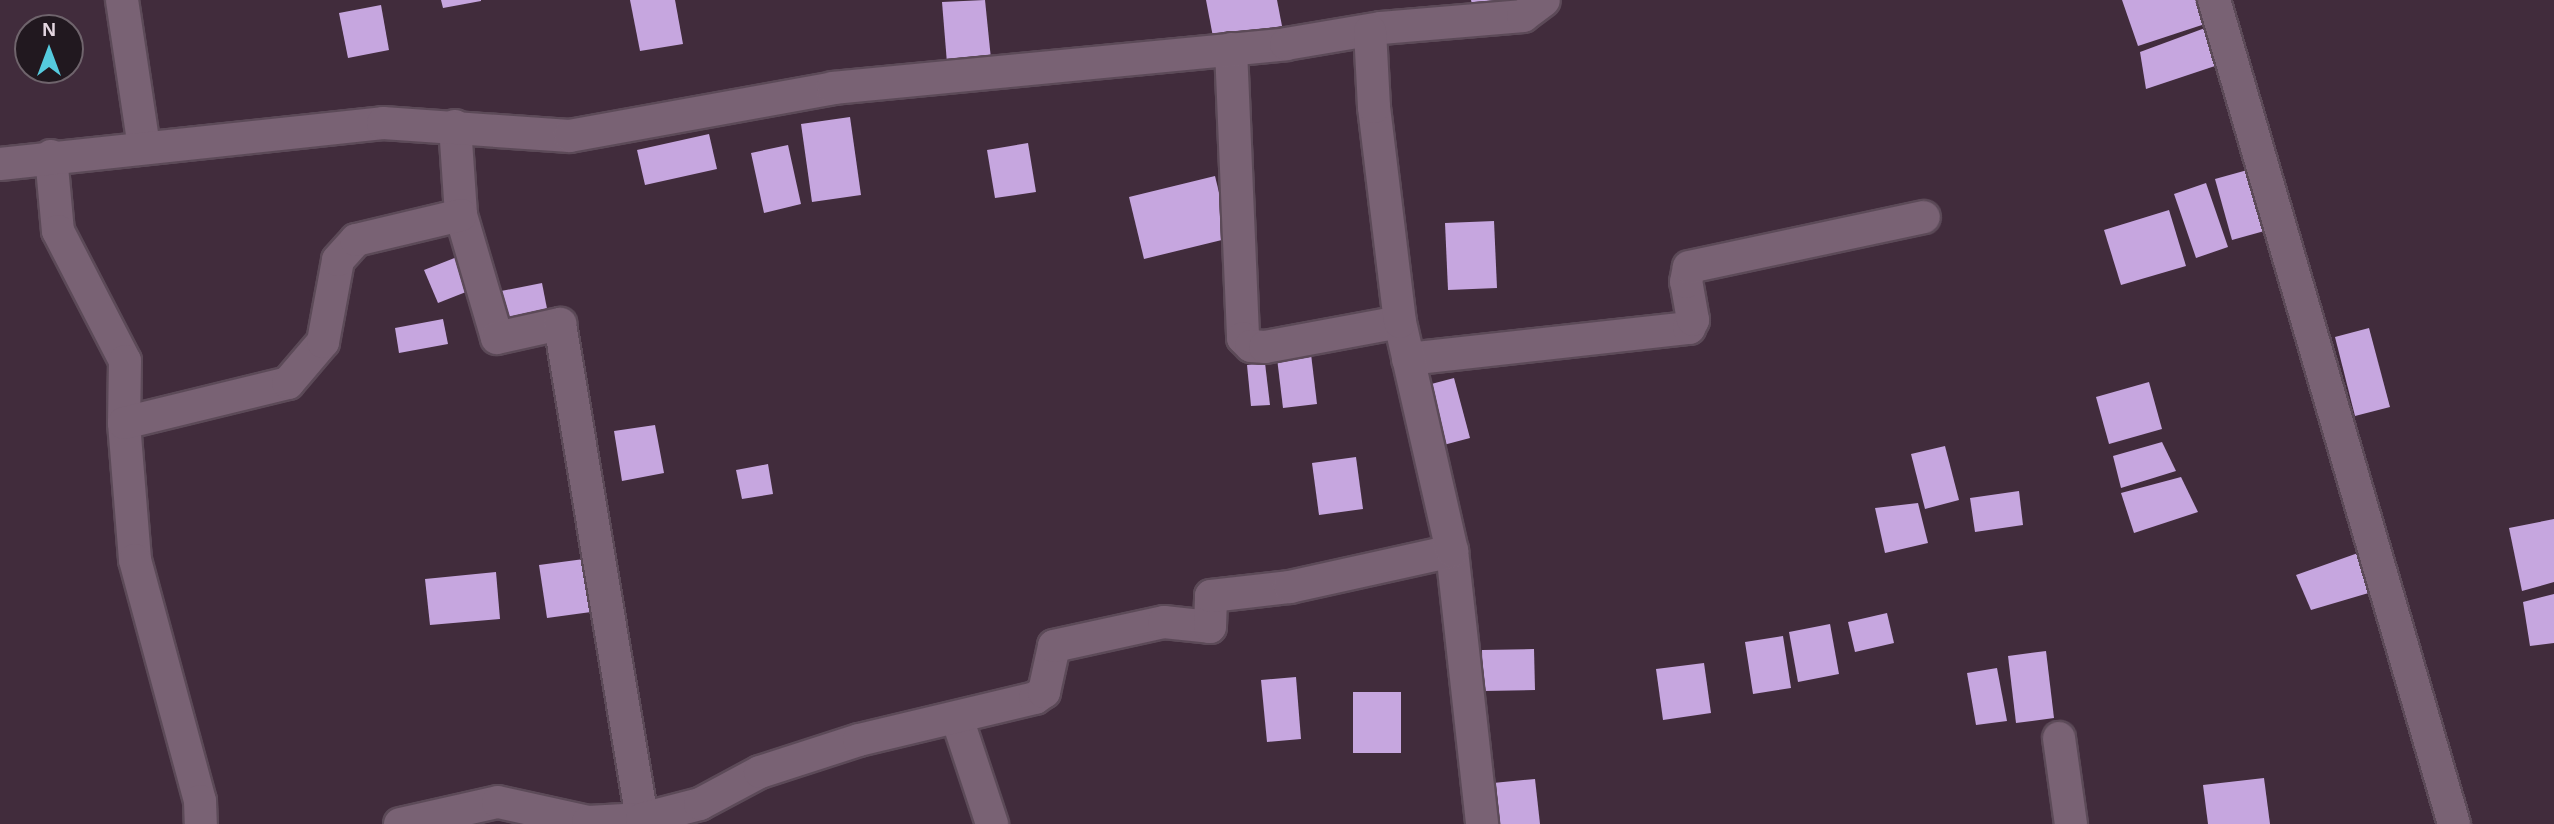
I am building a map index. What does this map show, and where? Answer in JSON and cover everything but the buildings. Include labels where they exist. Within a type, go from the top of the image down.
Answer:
[{"type":"street","points":[[122,0],[144,147]]},
{"type":"street","points":[[0,164],[328,126],[455,126],[570,136],[834,88],[1231,49],[1370,31],[1523,16],[1544,0]]},
{"type":"street","points":[[2214,0],[2454,824]]},
{"type":"street","points":[[1370,31],[1374,107],[1400,322],[1461,598],[1482,824]]},
{"type":"street","points":[[1231,49],[1243,338],[1251,346],[1265,346],[1400,322]]},
{"type":"street","points":[[455,126],[461,215],[496,338],[560,324],[642,818]]},
{"type":"street","points":[[51,156],[58,230],[125,361],[124,423],[135,560],[200,801],[201,824]]},
{"type":"street","points":[[124,423],[288,383],[323,342],[338,260],[356,240],[461,215]]},
{"type":"street","points":[[1408,359],[1689,328],[1693,320],[1686,282],[1689,267],[1924,217]]},
{"type":"street","points":[[400,824],[498,802],[588,822],[642,818],[700,804],[760,772],[859,740],[957,718],[1044,692],[1054,646],[1164,622],[1210,627],[1211,596],[1290,587],[1452,551]]},
{"type":"street","points":[[957,718],[992,824]]},
{"type":"street","points":[[2059,738],[2071,824]]}]
